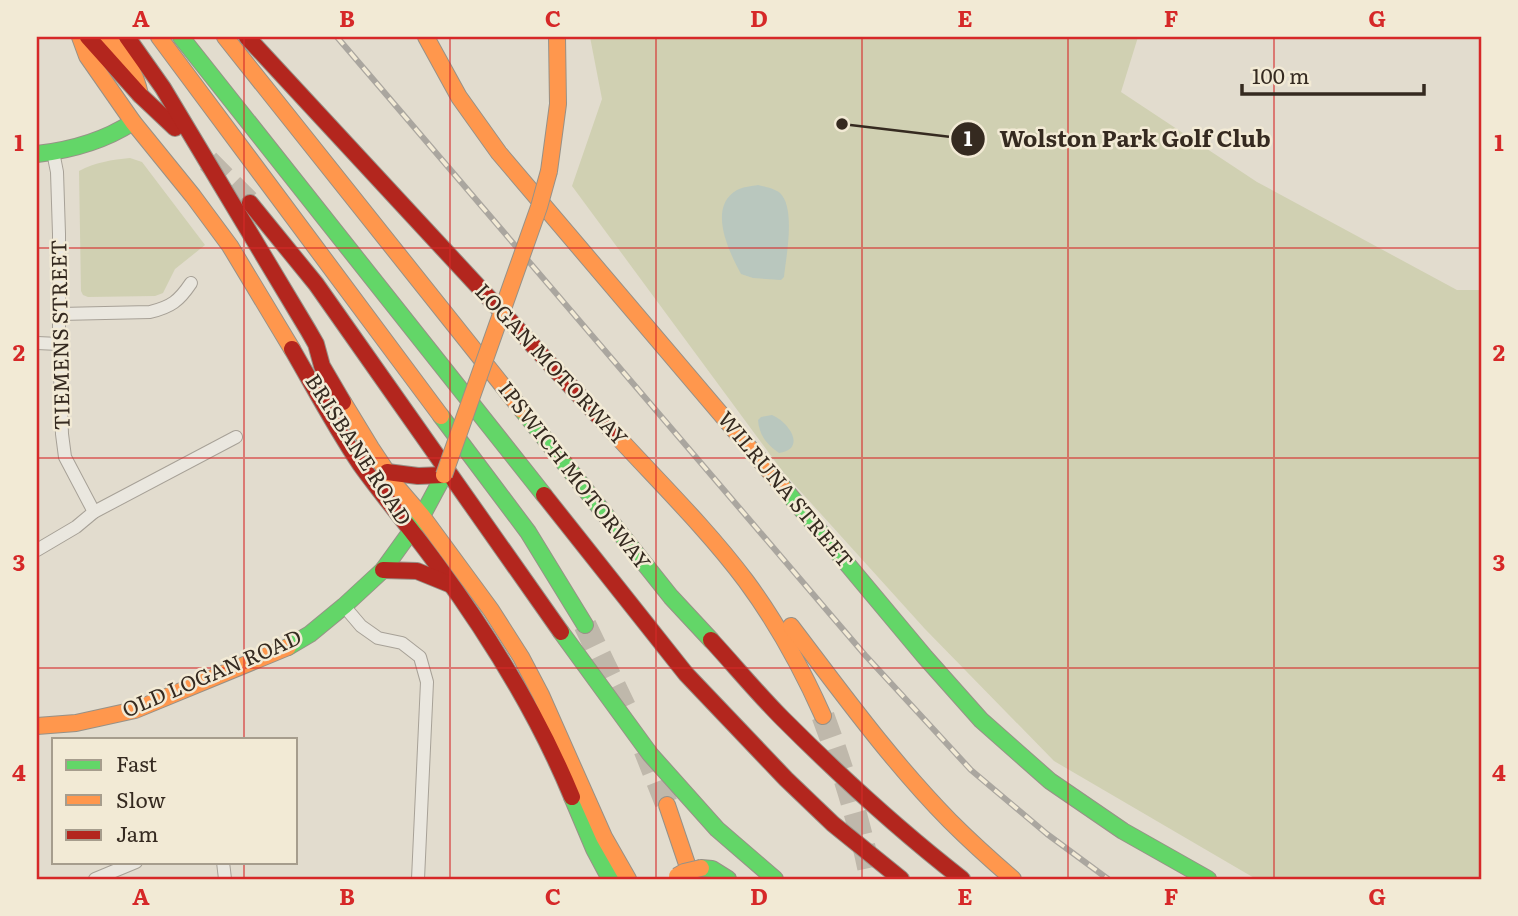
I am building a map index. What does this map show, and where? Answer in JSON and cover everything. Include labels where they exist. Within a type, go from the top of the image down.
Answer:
[{"type":"main road","name":"BRISBANE ROAD","points":[[80,37],[87,56],[134,122],[230,246],[360,463],[439,568],[493,648],[532,714],[610,879]]},
{"type":"main road","points":[[88,37],[140,95],[175,128]]},
{"type":"main road","points":[[45,153],[103,139],[134,122],[140,95],[138,80],[134,69],[107,37]]},
{"type":"main road","name":"BRISBANE ROAD","points":[[127,37],[163,88],[308,330],[316,344],[322,366],[387,472],[491,610],[521,657],[546,706],[604,837],[628,879]]},
{"type":"main road","points":[[159,37],[514,512],[585,625]]},
{"type":"main road","name":"IPSWICH MOTORWAY","points":[[181,37],[686,674],[833,824],[901,879]]},
{"type":"main road","name":"IPSWICH MOTORWAY","points":[[225,37],[671,597],[781,717],[815,750],[924,849],[962,879]]},
{"type":"main road","name":"LOGAN MOTORWAY","points":[[247,37],[703,530],[761,603],[794,656],[823,716]]},
{"type":"main road","name":"WILRUNA STREET","points":[[426,37],[445,75],[499,153],[981,720],[1050,781],[1122,831],[1208,879]]},
{"type":"main road","name":"OLD LOGAN ROAD","points":[[37,726],[76,723],[135,710],[282,650],[310,634],[344,606],[383,570],[399,550],[422,516],[439,478],[539,207],[555,141],[559,106],[557,37]]},
{"type":"main road","points":[[134,122],[147,128],[163,144],[204,194],[276,303],[322,366]]},
{"type":"main road","points":[[250,203],[316,284],[650,754],[718,829],[775,879]]},
{"type":"main road","points":[[387,472],[439,478]]},
{"type":"main road","points":[[383,570],[417,571],[449,584]]},
{"type":"main road","points":[[761,603],[790,624],[873,735],[923,793],[966,838],[1013,879]]},
{"type":"main road","points":[[667,806],[685,876],[707,868],[728,879]]},
{"type":"street","name":"TIEMENS STREET","points":[[45,153],[57,172],[60,413],[65,457],[94,512]]},
{"type":"street","points":[[60,314],[150,312],[164,309],[180,299],[191,283]]},
{"type":"street","points":[[37,343],[59,344]]},
{"type":"street","points":[[37,550],[76,527],[94,512],[236,437]]},
{"type":"street","points":[[344,606],[361,626],[378,638],[402,643],[420,657],[427,682],[418,879]]},
{"type":"street","points":[[95,879],[131,864]]},
{"type":"green space","points":[[590,37],[1138,37],[1121,92],[1257,182],[1457,290],[1481,290],[1481,879],[1256,879],[1054,761],[925,629],[783,472],[572,186],[602,99]]},
{"type":"green space","points":[[130,158],[142,162],[205,245],[175,269],[163,293],[155,296],[88,297],[81,291],[79,171],[97,163]]},
{"type":"shaded area","points":[[758,185],[780,193],[788,210],[788,246],[784,277],[781,280],[753,278],[741,274],[723,230],[723,207],[728,198],[739,189]]},
{"type":"shaded area","points":[[772,415],[784,423],[792,435],[794,441],[787,451],[779,453],[762,435],[758,420]]},
{"type":"tunnel","points":[[208,161],[250,203]]},
{"type":"tunnel","points":[[585,625],[629,716]]},
{"type":"tunnel","points":[[823,716],[850,797],[871,879]]},
{"type":"tunnel","points":[[645,750],[667,805]]},
{"type":"railway","points":[[337,37],[865,655],[971,770],[1047,834],[1108,879]]},
{"type":"traffic: fast","points":[[181,37],[544,495]]},
{"type":"traffic: fast","points":[[37,154],[87,144],[133,122]]},
{"type":"traffic: fast","points":[[522,410],[671,597],[711,640]]},
{"type":"traffic: fast","points":[[441,416],[528,532],[585,625]]},
{"type":"traffic: fast","points":[[288,647],[310,634],[383,570],[422,516],[444,475]]},
{"type":"traffic: fast","points":[[782,486],[981,720],[1050,781],[1123,831],[1208,879]]},
{"type":"traffic: fast","points":[[561,632],[650,754],[717,829],[775,879]]},
{"type":"traffic: fast","points":[[572,797],[610,879]]},
{"type":"traffic: fast","points":[[701,868],[712,869],[728,879]]},
{"type":"traffic: slow","points":[[80,37],[87,56],[133,122],[230,246],[292,349]]},
{"type":"traffic: slow","points":[[107,37],[132,70],[140,95]]},
{"type":"traffic: slow","points":[[159,37],[441,416]]},
{"type":"traffic: slow","points":[[225,37],[522,410]]},
{"type":"traffic: slow","points":[[426,37],[459,97],[499,153],[782,486]]},
{"type":"traffic: slow","points":[[549,171],[558,104],[557,37]]},
{"type":"traffic: slow","points":[[444,475],[539,207],[549,171]]},
{"type":"traffic: slow","points":[[343,402],[397,487],[422,516],[491,610],[521,657],[541,695],[604,837],[628,879]]},
{"type":"traffic: slow","points":[[614,433],[699,524],[746,581],[788,647],[823,716]]},
{"type":"traffic: slow","points":[[791,626],[907,775],[950,821],[1013,879]]},
{"type":"traffic: slow","points":[[37,726],[76,723],[135,710],[288,647]]},
{"type":"traffic: slow","points":[[667,805],[692,879]]},
{"type":"traffic: slow","points":[[677,876],[701,868]]},
{"type":"traffic: jam","points":[[88,37],[140,95],[175,128]]},
{"type":"traffic: jam","points":[[127,37],[163,88],[308,330],[316,344],[322,366],[343,402]]},
{"type":"traffic: jam","points":[[247,37],[614,433]]},
{"type":"traffic: jam","points":[[250,203],[316,284],[561,632]]},
{"type":"traffic: jam","points":[[292,349],[360,464],[438,566],[494,649],[544,736],[572,797]]},
{"type":"traffic: jam","points":[[387,472],[418,476],[444,475]]},
{"type":"traffic: jam","points":[[544,495],[686,674],[833,824],[901,879]]},
{"type":"traffic: jam","points":[[383,570],[417,571],[449,584]]},
{"type":"traffic: jam","points":[[711,640],[826,761],[892,822],[962,879]]},
{"type":"place","name":"Wolston Park Golf Club","points":[[842,124]]}]
